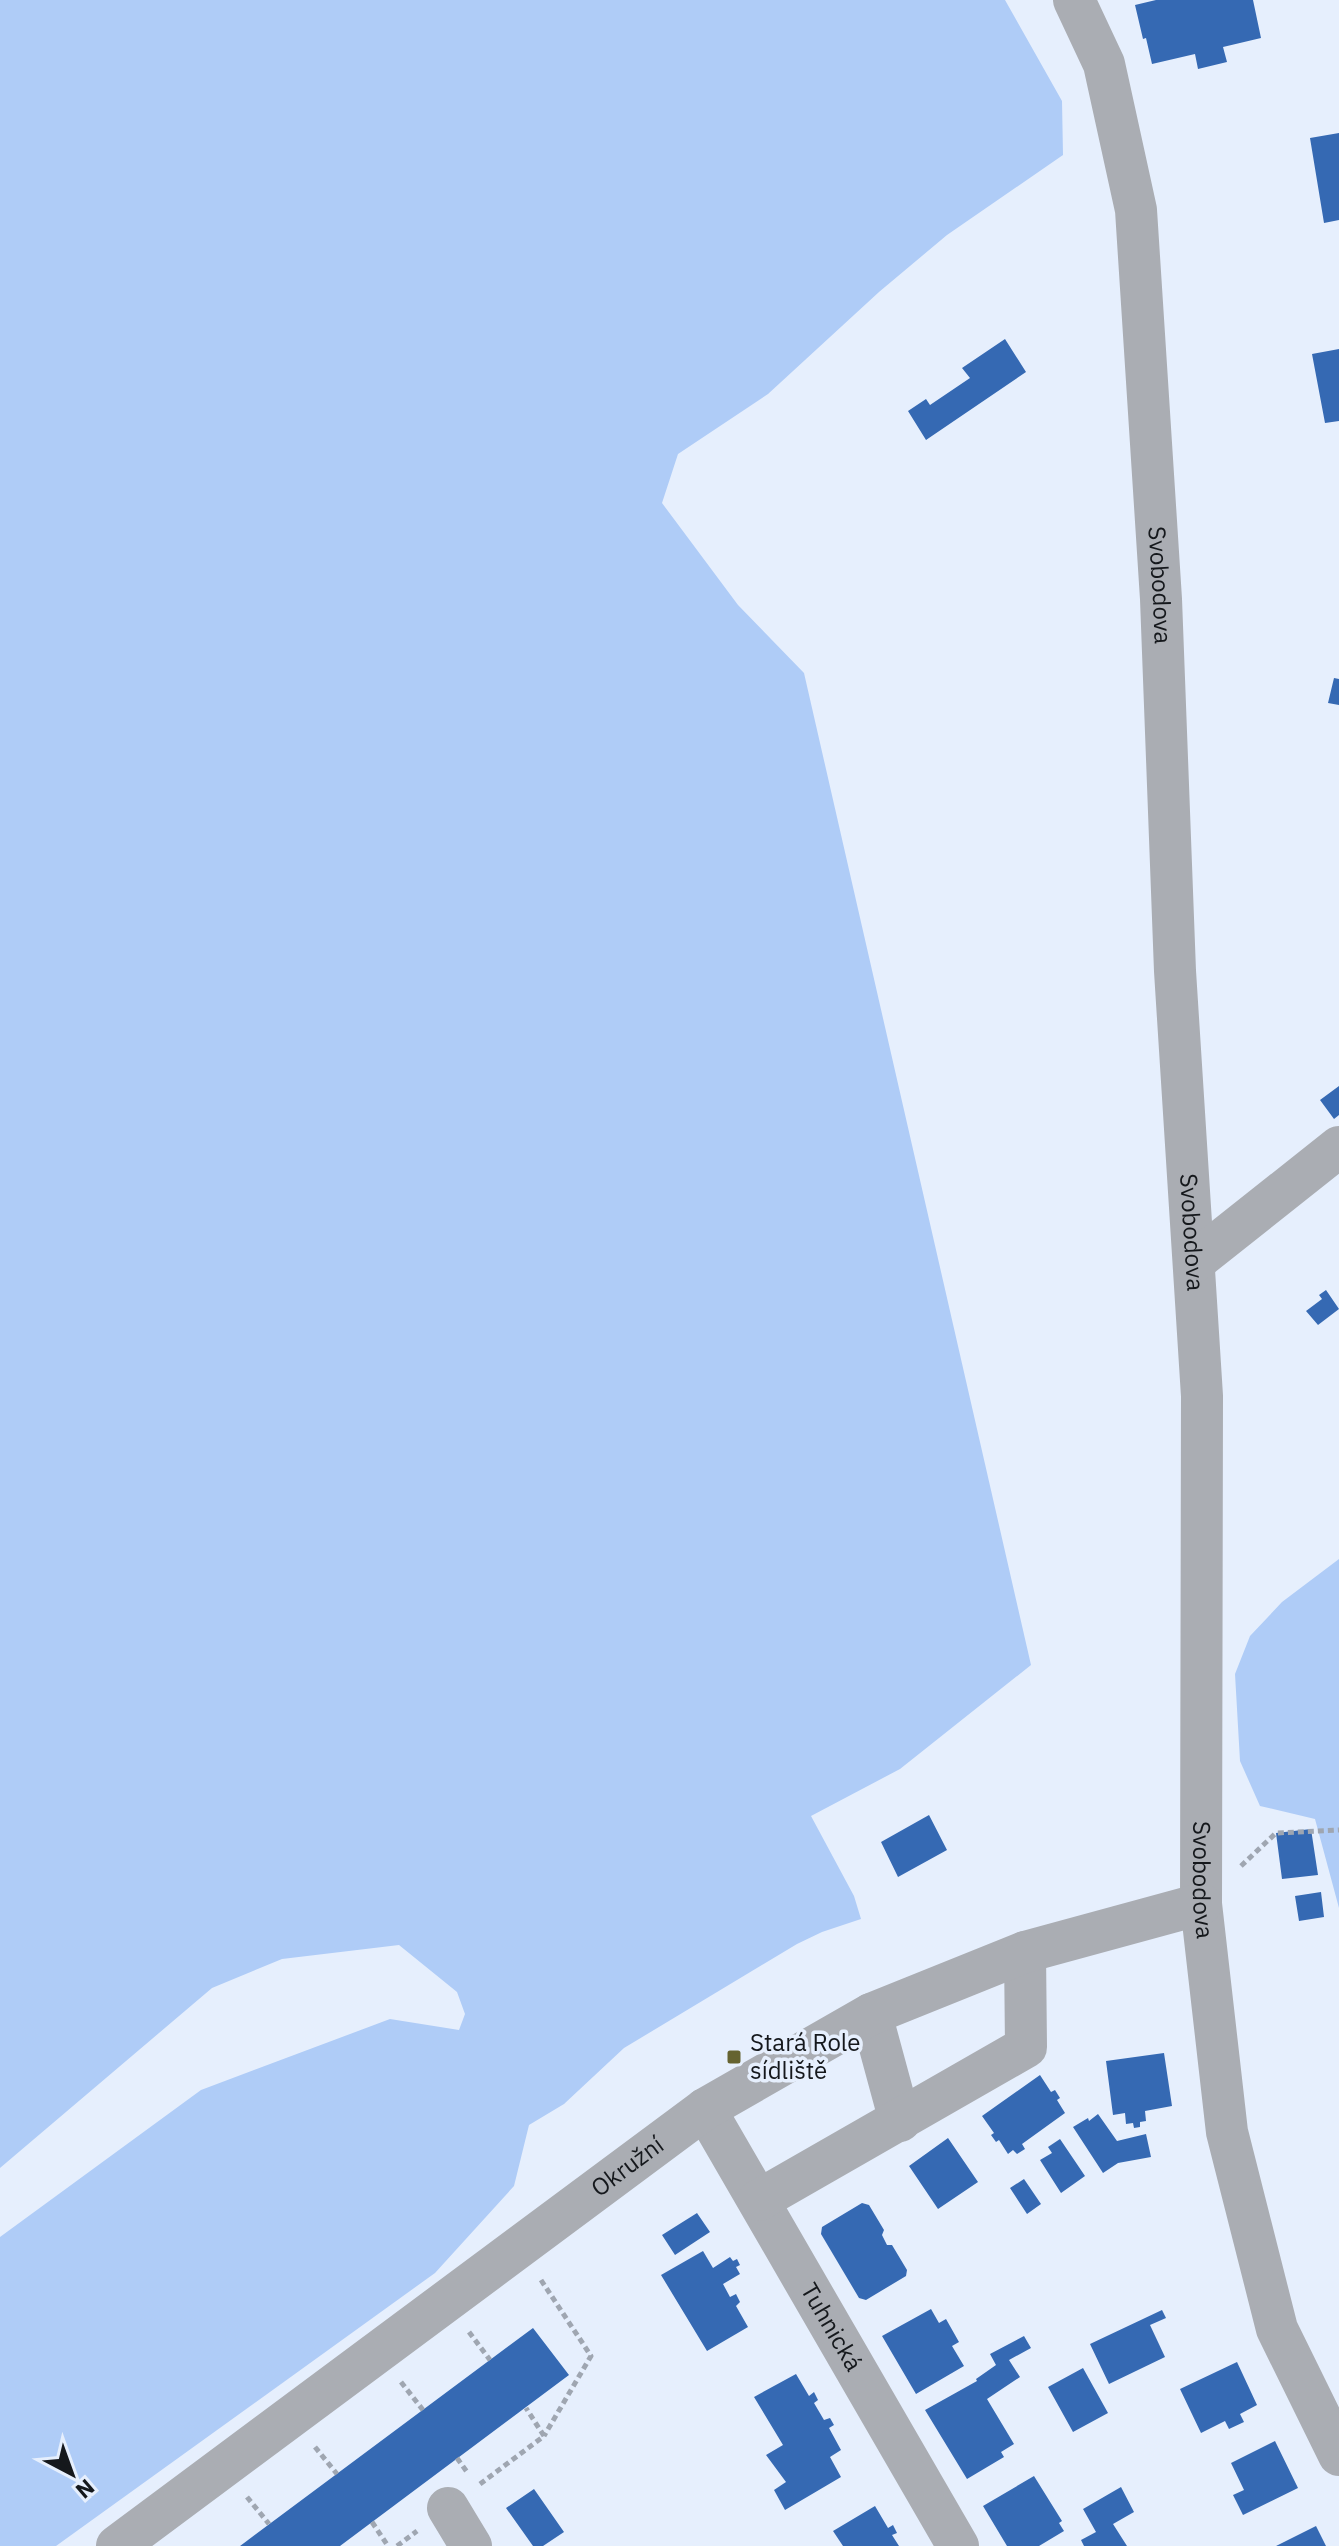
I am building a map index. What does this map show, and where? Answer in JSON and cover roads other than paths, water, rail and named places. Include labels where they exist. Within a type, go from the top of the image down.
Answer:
[{"type":"street","name":"Svobodova","points":[[1074,0],[1104,64],[1136,210],[1161,599],[1175,971],[1202,1396],[1201,1904],[1227,2132],[1265,2284],[1277,2329],[1339,2455]]},
{"type":"street","points":[[1194,1262],[1339,1147]]},
{"type":"street","name":"Okružní","points":[[117,2546],[705,2109],[871,2014],[1025,1952],[1201,1904]]},
{"type":"street","points":[[759,2200],[1026,2047],[1025,1952]]},
{"type":"street","points":[[871,2014],[900,2121]]},
{"type":"street","name":"Tuhnická","points":[[705,2109],[958,2546]]},
{"type":"street","points":[[448,2508],[471,2546]]},
{"type":"place","name":"Stará Role sídliště","points":[[734,2057]]}]
